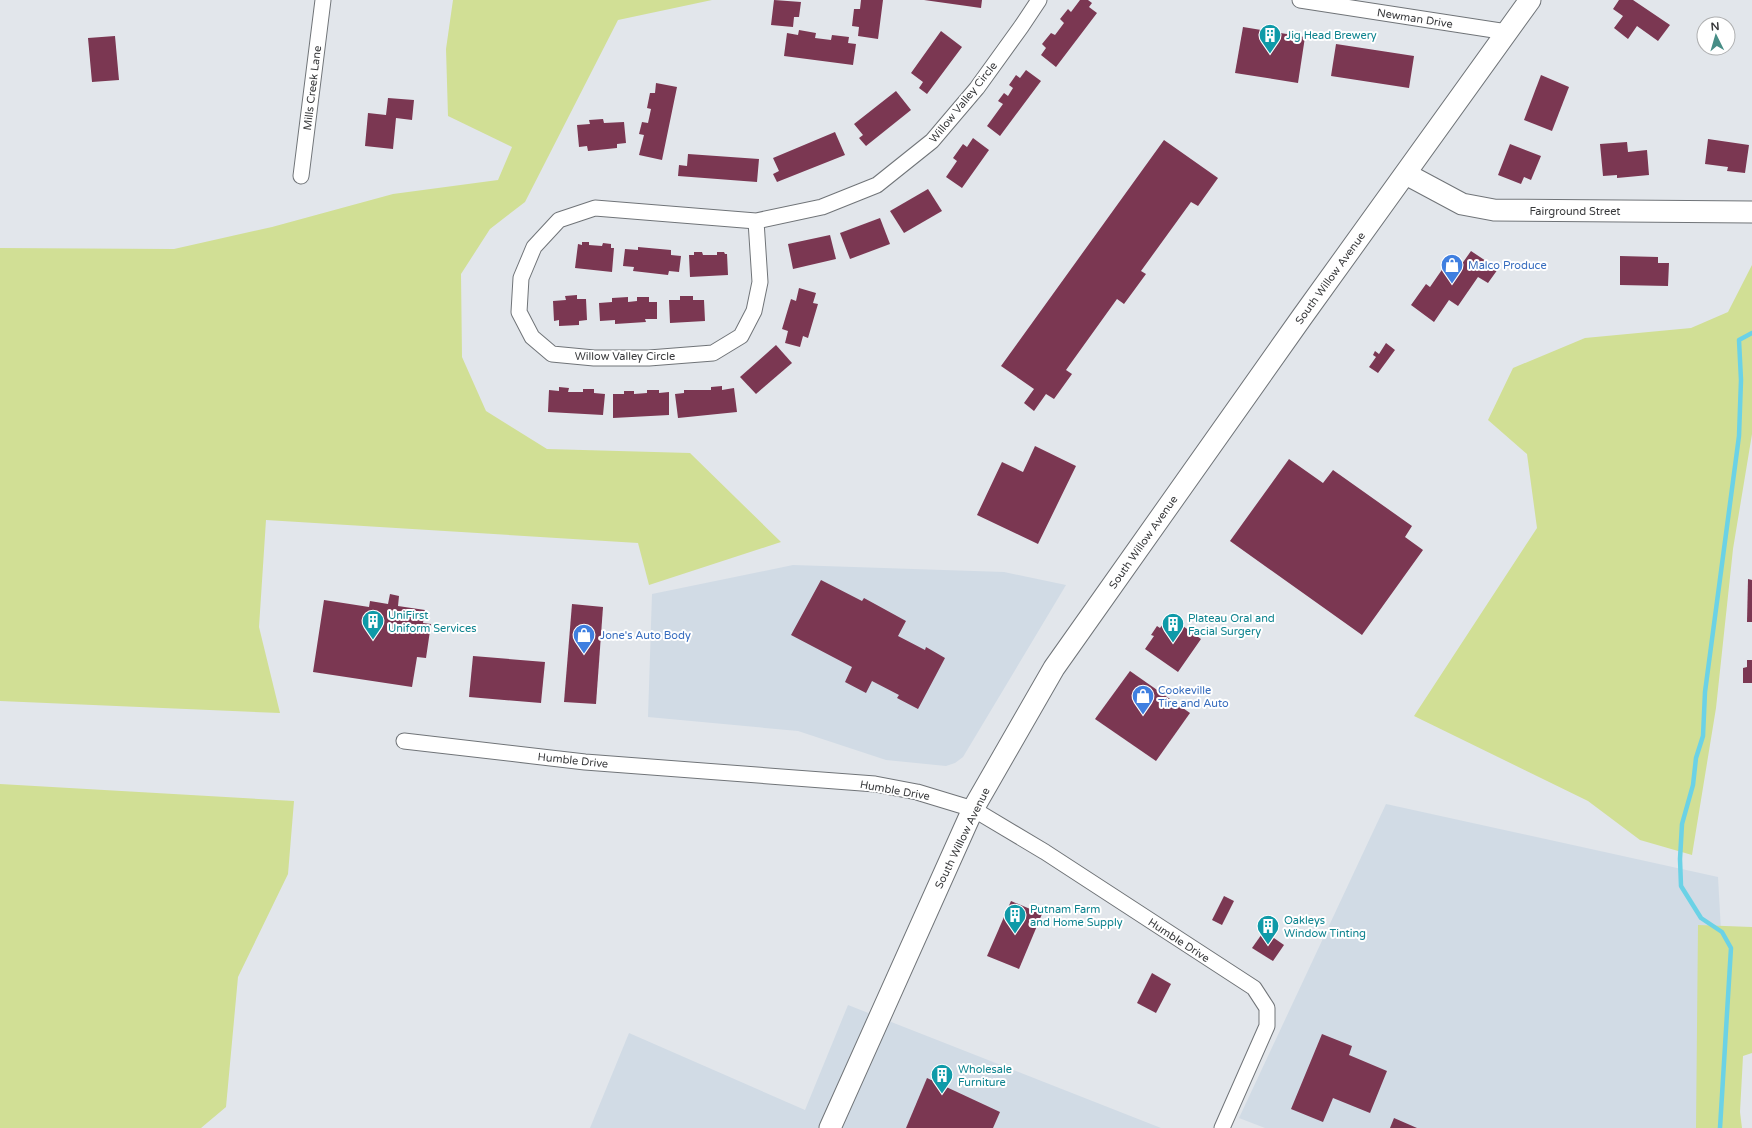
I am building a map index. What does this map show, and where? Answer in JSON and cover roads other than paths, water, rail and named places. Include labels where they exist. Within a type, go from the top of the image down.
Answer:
[{"type":"main road","name":"South Willow Avenue","points":[[830,1128],[973,809],[1054,668],[1302,317],[1530,0]]},
{"type":"main road","name":"Fairground Street","points":[[1406,174],[1462,204],[1494,210],[1752,212]]},
{"type":"street","name":"Mills Creek Lane","points":[[301,176],[323,0]]},
{"type":"street","name":"Willow Valley Circle","points":[[756,222],[760,282],[754,310],[741,336],[713,353],[649,358],[594,358],[552,354],[532,337],[519,312],[521,278],[534,247],[559,220],[595,208],[756,222],[822,207],[877,185],[932,141],[977,88],[1022,27],[1039,0]]},
{"type":"street","name":"Newman Drive","points":[[1300,0],[1507,32]]},
{"type":"street","name":"Humble Drive","points":[[404,741],[585,762],[875,784],[917,792],[973,809],[1045,852],[1254,988],[1267,1008],[1267,1026],[1222,1128]]},
{"type":"waterway","points":[[1720,1128],[1731,948],[1722,932],[1701,918],[1681,886],[1680,859],[1682,824],[1693,785],[1696,758],[1703,736],[1705,692],[1739,436],[1741,380],[1739,340],[1752,333]]},
{"type":"place","name":"Jig Head Brewery","points":[[1270,54]]},
{"type":"place","name":"Malco Produce","points":[[1452,284]]},
{"type":"place","name":"UniFirst Uniform Services","points":[[373,640]]},
{"type":"place","name":"Plateau Oral and Facial Surgery","points":[[1173,644]]},
{"type":"place","name":"Jone's Auto Body","points":[[584,654]]},
{"type":"place","name":"Cookeville Tire and Auto","points":[[1143,716]]},
{"type":"place","name":"Putnam Farm and Home Supply","points":[[1015,934]]},
{"type":"place","name":"Oakleys Window Tinting","points":[[1268,946]]},
{"type":"place","name":"Wholesale Furniture","points":[[942,1094]]}]
